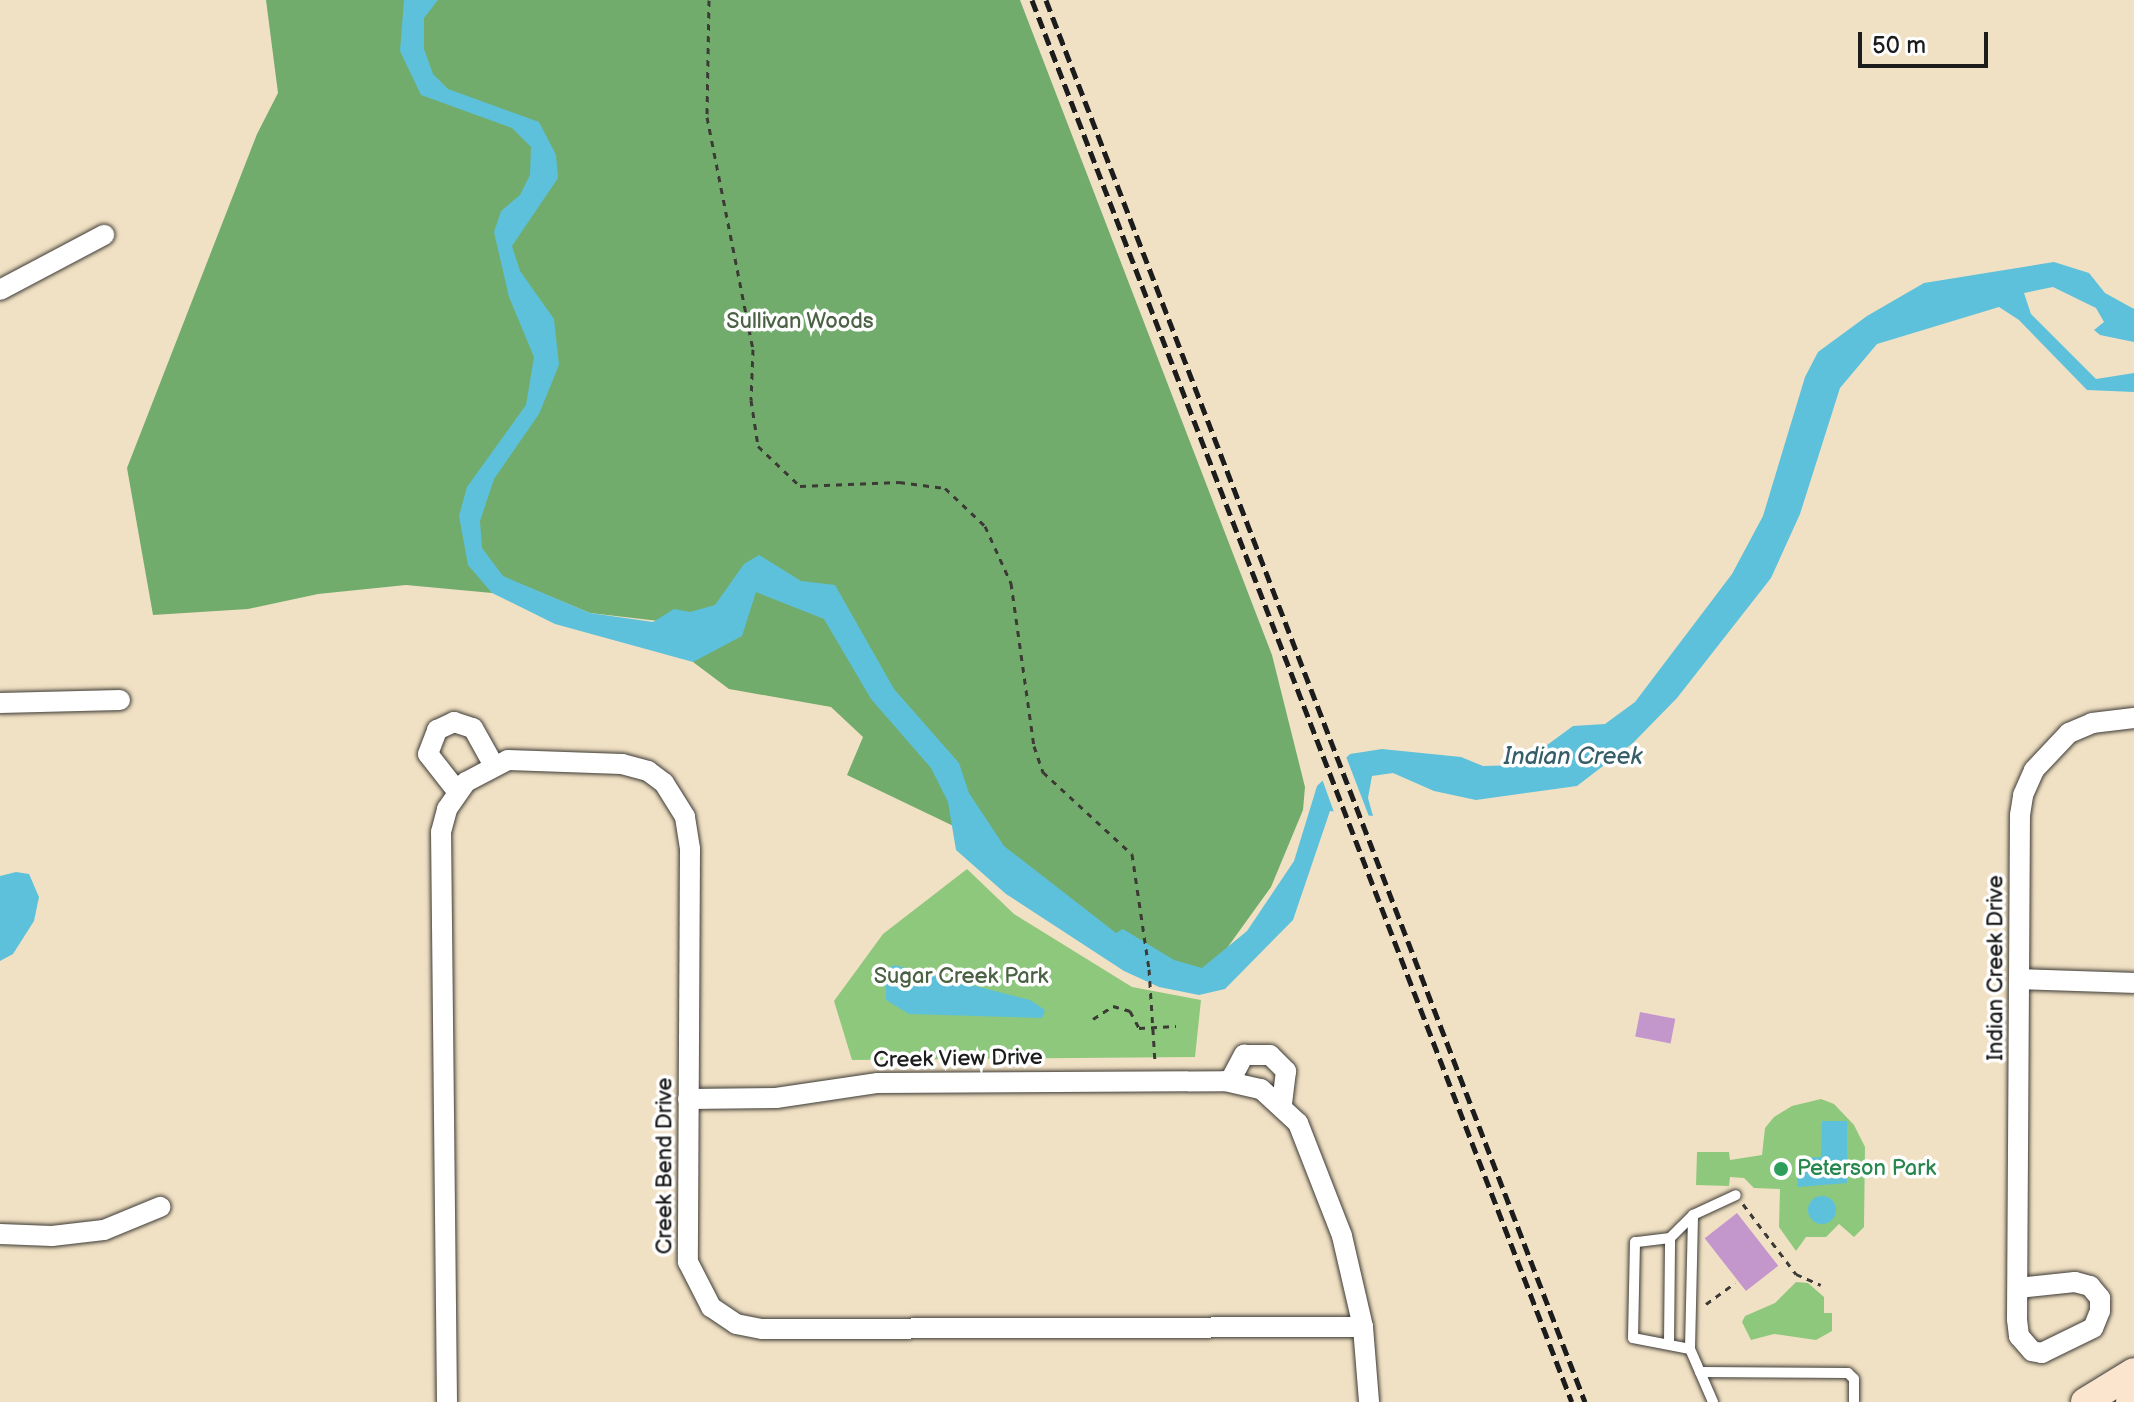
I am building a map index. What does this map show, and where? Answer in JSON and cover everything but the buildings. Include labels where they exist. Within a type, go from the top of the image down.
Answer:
[{"type":"main road","points":[[2085,1402],[2134,1372]]},
{"type":"street","points":[[0,290],[104,235]]},
{"type":"street","points":[[0,703],[120,700]]},
{"type":"street","name":"Indian Creek Drive","points":[[2018,1288],[2075,1282],[2090,1286],[2100,1298],[2100,1311],[2093,1328],[2042,1353],[2032,1351],[2019,1336],[2018,1288],[2020,815],[2034,770],[2069,733],[2092,723],[2134,718]]},
{"type":"street","points":[[447,1402],[441,832],[457,791],[493,764],[473,728],[454,722],[437,730],[428,754],[457,791]]},
{"type":"street","name":"Creek Bend Drive","points":[[493,764],[508,760],[622,764],[648,771],[676,798],[685,817],[690,849],[688,1262],[711,1307],[736,1324],[762,1329],[1363,1327]]},
{"type":"street","points":[[2019,979],[2134,983]]},
{"type":"street","points":[[1230,1081],[1244,1055],[1270,1055],[1286,1071],[1282,1103]]},
{"type":"street","name":"Creek View Drive","points":[[688,1099],[776,1098],[878,1083],[1230,1081],[1261,1089],[1282,1103],[1303,1133],[1342,1236],[1363,1327],[1369,1402]]},
{"type":"street","points":[[0,1234],[52,1236],[104,1230],[160,1207]]},
{"type":"lane","points":[[1690,1349],[1669,1342],[1635,1340],[1632,1335],[1634,1245],[1670,1238],[1693,1215],[1736,1195]]},
{"type":"lane","points":[[1693,1215],[1690,1349],[1713,1402]]},
{"type":"lane","points":[[1669,1342],[1670,1238]]},
{"type":"lane","points":[[1700,1372],[1848,1373],[1854,1379],[1854,1402]]},
{"type":"path","points":[[709,0],[707,117],[753,349],[751,400],[758,446],[800,486],[899,482],[945,488],[985,526],[1011,583],[1034,746],[1043,772],[1132,854],[1139,878],[1153,1006],[1155,1057]]},
{"type":"path","points":[[1093,1019],[1104,1009],[1120,1006],[1130,1011],[1139,1028],[1176,1026]]},
{"type":"path","points":[[1736,1195],[1796,1274],[1812,1284],[1821,1285]]},
{"type":"path","points":[[1691,1308],[1703,1306],[1735,1283]]},
{"type":"green space","name":"Sullivan Woods","points":[[266,0],[1020,0],[1272,655],[1305,787],[1303,810],[1271,887],[1204,980],[1171,981],[991,844],[847,775],[863,737],[831,707],[729,689],[693,662],[693,625],[590,613],[503,577],[492,593],[406,585],[318,594],[248,609],[153,615],[127,468],[257,134],[278,93]]},
{"type":"green space","name":"Sugar Creek Park","points":[[967,869],[1014,914],[1132,987],[1201,1000],[1195,1057],[852,1060],[834,1001],[883,934]]},
{"type":"green space","name":"Peterson Park","points":[[1821,1099],[1834,1104],[1854,1125],[1865,1147],[1864,1227],[1854,1237],[1839,1224],[1826,1237],[1806,1237],[1796,1251],[1779,1227],[1780,1189],[1754,1188],[1744,1178],[1730,1177],[1729,1186],[1696,1185],[1697,1152],[1729,1152],[1730,1160],[1762,1155],[1765,1128],[1774,1117],[1792,1106]]},
{"type":"green space","points":[[1796,1282],[1808,1283],[1824,1297],[1824,1313],[1832,1313],[1832,1331],[1816,1340],[1774,1334],[1751,1340],[1742,1322],[1745,1316],[1775,1303]]},
{"type":"water","name":"Indian Creek","points":[[404,0],[438,0],[424,18],[424,49],[433,74],[448,89],[539,122],[556,155],[558,178],[512,246],[520,271],[554,319],[559,365],[539,414],[494,479],[480,521],[482,548],[503,576],[590,613],[653,622],[674,609],[690,612],[715,605],[744,564],[759,555],[801,581],[835,585],[894,689],[959,763],[969,793],[1004,846],[1116,933],[1123,929],[1174,960],[1202,968],[1247,931],[1294,861],[1317,786],[1350,754],[1382,749],[1461,757],[1483,766],[1520,765],[1573,726],[1605,724],[1635,702],[1732,574],[1763,516],[1805,377],[1818,352],[1867,316],[1924,283],[2054,262],[2089,273],[2105,293],[2134,309],[2134,342],[2100,335],[2094,330],[2104,322],[2096,308],[2053,287],[2024,293],[2031,314],[2096,379],[2134,373],[2134,392],[2087,390],[2019,320],[1999,307],[1877,344],[1840,388],[1800,514],[1771,578],[1677,698],[1633,743],[1577,786],[1476,800],[1434,791],[1393,773],[1372,776],[1368,798],[1373,816],[1330,811],[1293,920],[1225,989],[1199,995],[1159,987],[1124,971],[1006,894],[956,850],[948,802],[931,768],[871,699],[824,619],[756,592],[742,636],[693,662],[555,624],[492,593],[468,565],[459,516],[467,487],[526,405],[534,357],[509,297],[494,232],[501,211],[520,195],[530,175],[531,147],[512,128],[421,95],[400,51]]},
{"type":"water","points":[[16,872],[29,874],[39,897],[34,921],[13,954],[0,961],[0,876]]},
{"type":"water","points":[[894,965],[1030,1000],[1045,1010],[1042,1018],[909,1014],[886,1000],[886,970]]},
{"type":"water","points":[[1822,1121],[1847,1121],[1847,1183],[1797,1187],[1799,1158],[1821,1157]]},
{"type":"water","points":[[1822,1196],[1832,1200],[1836,1210],[1832,1220],[1822,1224],[1812,1220],[1808,1210],[1812,1200]]},
{"type":"pier","points":[[1345,754],[1370,819],[1335,815],[1321,776]]},
{"type":"railway","points":[[1032,0],[1572,1402]]},
{"type":"railway","points":[[1046,0],[1585,1402]]},
{"type":"place","name":"Peterson Park","points":[[1781,1169]]}]
